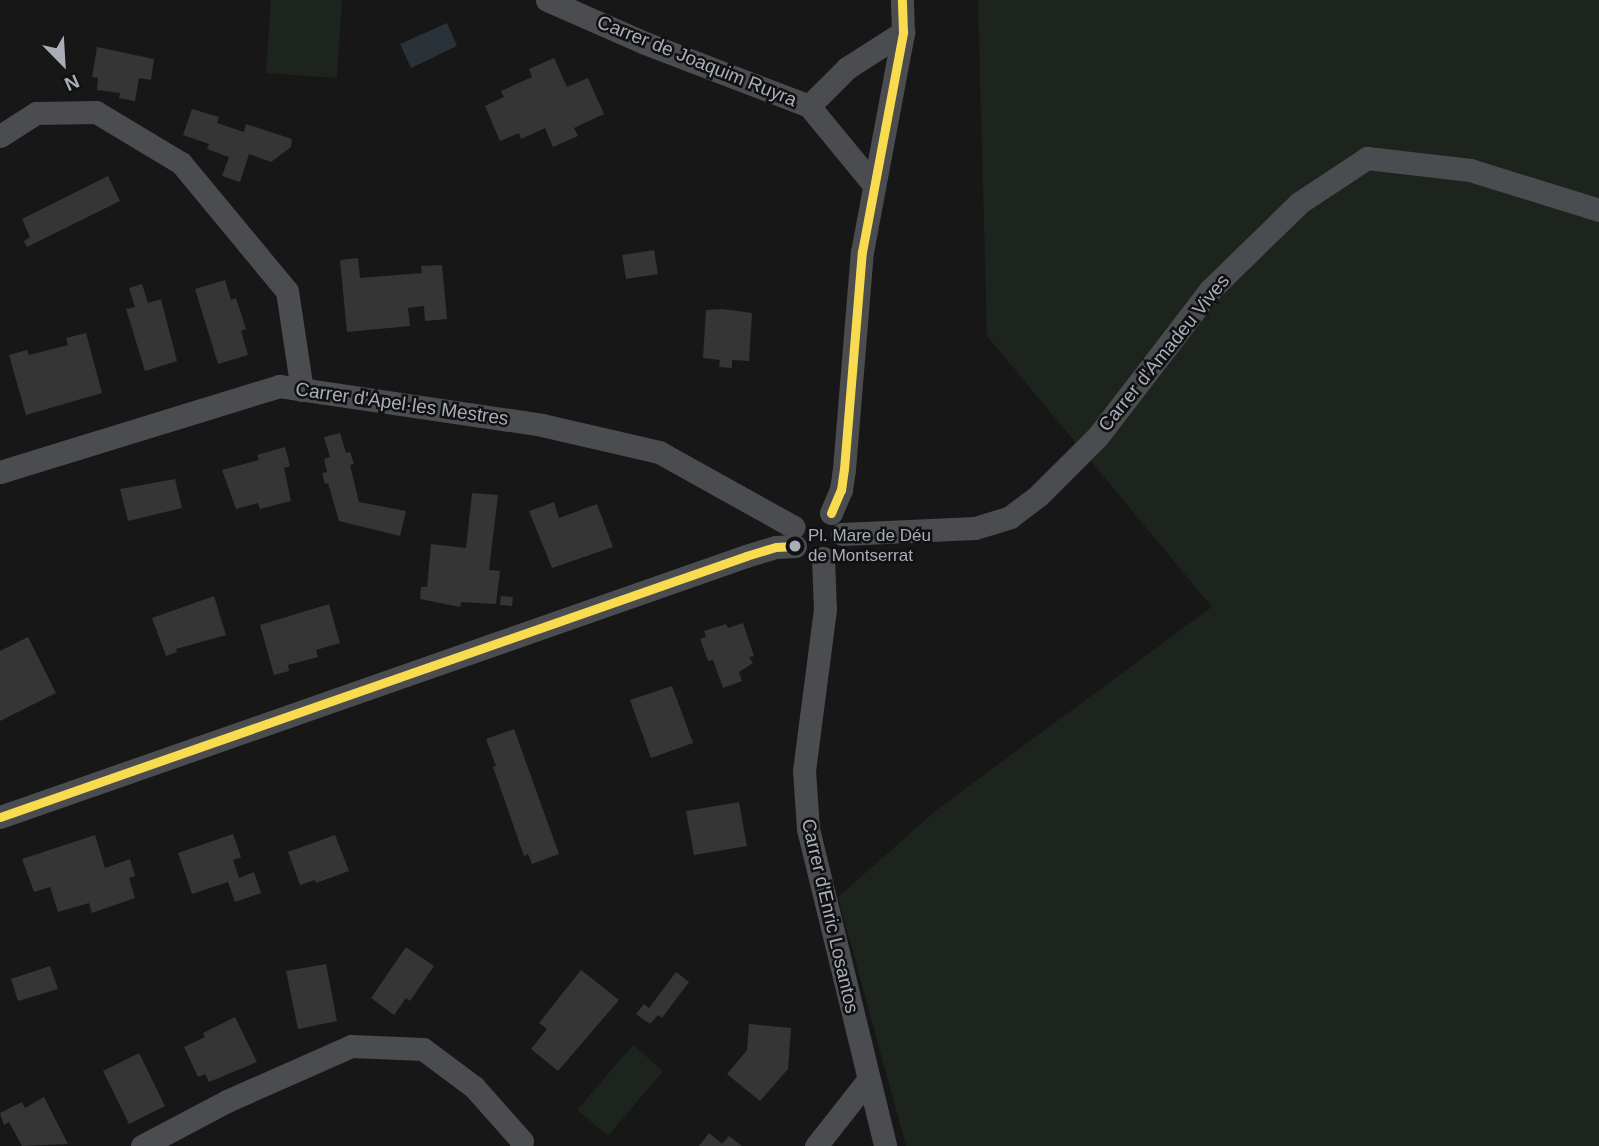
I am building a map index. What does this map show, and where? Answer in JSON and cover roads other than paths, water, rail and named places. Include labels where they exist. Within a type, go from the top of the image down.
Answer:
[{"type":"street","name":"Carrer de Joaquim Ruyra","points":[[547,0],[645,43],[809,106],[874,185]]},
{"type":"street","points":[[831,513],[841,490],[844,469],[862,252],[902,32],[902,0]]},
{"type":"street","name":"Carrer de Joaquim Ruyra","points":[[809,106],[847,68],[902,32]]},
{"type":"street","points":[[0,136],[36,113],[96,113],[181,163],[287,290],[302,390]]},
{"type":"street","name":"Carrer d'Amadeu Vives","points":[[842,534],[975,528],[1010,517],[1039,495],[1098,436],[1210,290],[1299,203],[1367,158],[1470,170],[1599,210]]},
{"type":"street","name":"Carrer d'Apel·les Mestres","points":[[0,472],[279,386],[542,425],[659,452],[794,536]]},
{"type":"street","points":[[0,817],[776,547],[794,536],[806,512],[818,509],[831,513],[842,534],[836,549],[823,558],[810,558],[794,536]]},
{"type":"street","name":"Carrer d'Enric Losantos","points":[[823,558],[825,609],[810,710],[805,799],[808,829],[886,1146]]},
{"type":"street","points":[[142,1146],[227,1101],[351,1046],[423,1049],[474,1087],[522,1141],[521,1146]]},
{"type":"street","points":[[816,1146],[868,1080]]},
{"type":"place","name":"Pl. Mare de Déu de Montserrat","points":[[795,546]]}]
